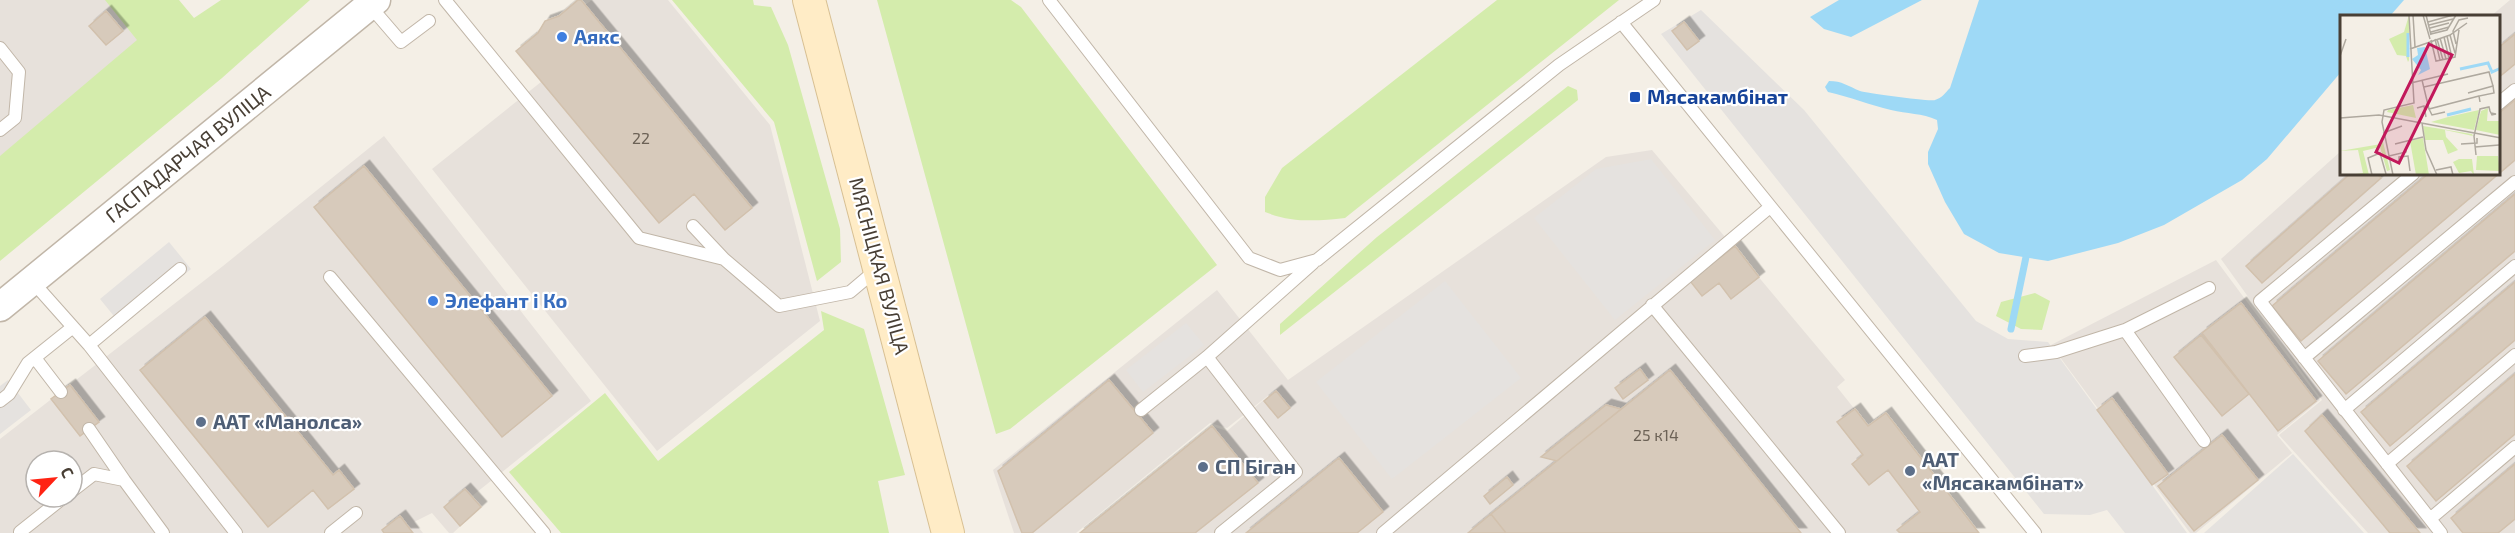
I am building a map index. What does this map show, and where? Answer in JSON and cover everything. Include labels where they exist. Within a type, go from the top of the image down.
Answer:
[{"type":"main road","name":"МЯСНІЦКАЯ ВУЛІЦА","points":[[809,0],[948,533]]},
{"type":"street","name":"ГАСПАДАРЧАЯ ВУЛІЦА","points":[[0,307],[370,2]]},
{"type":"lane","points":[[1049,0],[1249,258],[1280,270],[1317,260]]},
{"type":"lane","points":[[1141,411],[1207,357],[1317,260],[1559,65],[1654,0]]},
{"type":"lane","points":[[370,2],[401,42],[429,21]]},
{"type":"lane","points":[[452,2],[639,238],[724,259]]},
{"type":"lane","points":[[1621,22],[2035,533]]},
{"type":"lane","points":[[0,48],[19,72],[15,118],[0,130]]},
{"type":"lane","points":[[2500,103],[2515,90]]},
{"type":"lane","points":[[2411,176],[2260,301],[2441,533]]},
{"type":"lane","points":[[2304,358],[2515,182]]},
{"type":"lane","points":[[1383,533],[1770,207]]},
{"type":"lane","points":[[693,226],[724,259],[779,306],[850,292],[880,268]]},
{"type":"lane","points":[[2344,410],[2515,266]]},
{"type":"lane","points":[[89,345],[180,269]]},
{"type":"lane","points":[[330,277],[544,533]]},
{"type":"lane","points":[[33,281],[89,345],[236,533]]},
{"type":"lane","points":[[2025,356],[2056,352],[2125,330],[2209,288]]},
{"type":"lane","points":[[1652,305],[1839,533]]},
{"type":"lane","points":[[0,401],[9,394],[28,363],[73,327]]},
{"type":"lane","points":[[2125,330],[2204,441]]},
{"type":"lane","points":[[2387,465],[2515,354]]},
{"type":"lane","points":[[1207,357],[1296,472],[1221,533]]},
{"type":"lane","points":[[35,358],[61,392]]},
{"type":"lane","points":[[89,429],[163,533]]},
{"type":"lane","points":[[2430,519],[2515,447]]},
{"type":"lane","points":[[84,482],[94,474],[124,480]]},
{"type":"lane","points":[[20,532],[49,509]]},
{"type":"lane","points":[[331,533],[356,513]]},
{"type":"shaded area","points":[[0,0],[149,0],[201,60],[0,226]]},
{"type":"shaded area","points":[[578,0],[585,5],[592,0],[668,0],[770,125],[820,321],[657,451],[432,169],[541,82],[516,51],[538,33],[545,21],[559,16]]},
{"type":"shaded area","points":[[2510,0],[2515,0],[2515,533],[2368,533],[2279,435],[2322,400],[2221,259],[2340,152],[2340,176],[2500,176],[2500,15],[2492,15]]},
{"type":"shaded area","points":[[1701,10],[1804,110],[1976,321],[2008,339],[2048,342],[2187,533],[2125,533],[2107,510],[2090,515],[2044,514],[1661,34]]},
{"type":"shaded area","points":[[384,136],[591,401],[472,496],[481,507],[453,533],[449,533],[432,513],[414,522],[423,533],[0,533],[0,439],[223,266]]},
{"type":"shaded area","points":[[1652,150],[1845,380],[1837,387],[1868,426],[1886,413],[1979,533],[1080,533],[1212,426],[1227,431],[1274,391],[1227,428],[1210,423],[1076,533],[1014,533],[993,470],[1217,290],[1288,380],[1606,157]]},
{"type":"shaded area","points":[[1651,159],[1715,240],[1615,320],[1534,218],[1596,169]]},
{"type":"shaded area","points":[[169,242],[191,269],[122,326],[100,299]]},
{"type":"shaded area","points":[[2216,260],[2320,400],[2277,435],[2292,453],[2196,533],[2190,533],[2051,345]]},
{"type":"shaded area","points":[[1445,281],[1521,378],[1392,479],[1316,382]]},
{"type":"shaded area","points":[[1186,323],[1204,345],[1143,392],[1126,370]]},
{"type":"shaded area","points":[[8,380],[31,410],[0,434],[0,386]]},
{"type":"shaded area","points":[[2293,454],[2364,533],[2204,533]]},
{"type":"green space","points":[[105,0],[179,0],[194,18],[221,0],[310,0],[222,78],[0,261],[0,156],[137,40]]},
{"type":"green space","points":[[672,0],[753,0],[754,5],[771,7],[788,45],[840,229],[841,262],[817,281],[774,122]]},
{"type":"green space","points":[[877,0],[1011,0],[1021,7],[1217,265],[1010,429],[996,434]]},
{"type":"green space","points":[[1497,0],[1619,0],[1345,218],[1295,220],[1265,212],[1265,197],[1282,168]]},
{"type":"green space","points":[[1568,86],[1577,90],[1578,100],[1280,335],[1280,324],[1377,237]]},
{"type":"green space","points":[[2035,293],[2050,301],[2042,330],[2021,329],[1996,316],[2001,302]]},
{"type":"green space","points":[[821,311],[864,329],[905,475],[878,481],[889,533],[561,533],[509,472],[605,393],[658,461],[824,330]]},
{"type":"water","points":[[1839,0],[1922,0],[1851,37],[1824,29],[1810,17]]},
{"type":"water","points":[[1979,0],[2404,0],[2391,15],[2340,15],[2340,73],[2267,159],[2242,180],[2164,225],[2118,243],[2048,261],[1999,253],[1964,234],[1945,202],[1928,164],[1928,152],[1938,129],[1937,120],[1883,108],[1828,92],[1825,87],[1829,81],[1834,81],[1860,91],[1922,100],[1940,98],[1950,88]]},
{"type":"building","points":[[581,0],[752,208],[725,230],[694,194],[659,223],[516,51],[538,33],[545,21],[559,16]]},
{"type":"building","points":[[106,11],[123,31],[106,45],[89,26]]},
{"type":"building","points":[[1684,22],[1699,41],[1687,50],[1672,31]]},
{"type":"building","points":[[2515,34],[2515,64],[2500,76],[2500,46]]},
{"type":"building","points":[[2515,100],[2515,160],[2500,173],[2500,112]]},
{"type":"building","name":"Элефант і Ко","points":[[364,166],[552,396],[502,437],[314,207]]},
{"type":"building","points":[[2348,176],[2379,176],[2381,178],[2262,283],[2246,266]]},
{"type":"building","points":[[2426,176],[2496,176],[2301,341],[2272,306]]},
{"type":"building","points":[[2515,194],[2515,251],[2346,394],[2318,361]]},
{"type":"building","points":[[1735,246],[1759,277],[1731,299],[1719,283],[1702,296],[1690,281]]},
{"type":"building","points":[[2515,282],[2515,340],[2390,446],[2361,412]]},
{"type":"building","points":[[2241,303],[2316,401],[2278,431],[2202,333]]},
{"type":"building","points":[[205,317],[333,475],[339,470],[354,489],[328,509],[313,490],[268,527],[140,370]]},
{"type":"building","points":[[2201,335],[2249,394],[2222,416],[2174,357]]},
{"type":"building","points":[[1640,369],[1648,380],[1623,399],[1615,388]]},
{"type":"building","points":[[1670,370],[1801,533],[1506,533],[1491,514]]},
{"type":"building","points":[[2515,374],[2515,434],[2436,501],[2407,466]]},
{"type":"building","points":[[1109,380],[1153,433],[1032,533],[1022,533],[998,471]]},
{"type":"building","points":[[70,385],[99,422],[80,436],[51,399]]},
{"type":"building","points":[[1276,391],[1290,408],[1278,418],[1264,401]]},
{"type":"building","points":[[2112,398],[2168,474],[2152,485],[2097,410]]},
{"type":"building","points":[[1606,405],[1621,409],[1557,461],[1541,457]]},
{"type":"building","name":"ААТ «Мясакамбінат»","points":[[1855,409],[1868,426],[1886,413],[1979,533],[1900,533],[1897,530],[1920,512],[1888,470],[1869,485],[1852,464],[1863,455],[1837,422]]},
{"type":"building","points":[[2322,415],[2420,533],[2390,533],[2305,431]]},
{"type":"building","name":"СП Біган","points":[[1212,426],[1258,483],[1195,533],[1080,533]]},
{"type":"building","points":[[2222,435],[2258,480],[2194,531],[2158,486]]},
{"type":"building","points":[[1339,458],[1383,512],[1357,533],[1246,533]]},
{"type":"building","points":[[2515,464],[2515,519],[2498,533],[2463,533],[2451,518]]},
{"type":"building","points":[[1507,477],[1513,485],[1490,504],[1484,496]]},
{"type":"building","points":[[465,489],[481,507],[460,526],[444,507]]},
{"type":"building","points":[[1491,514],[1506,533],[1468,533]]},
{"type":"building","points":[[400,516],[413,533],[384,533],[382,530]]},
{"type":"waterway","points":[[2011,329],[2026,257]]},
{"type":"place","name":"Аякс","points":[[562,37]]},
{"type":"place","name":"Мясакамбінат","points":[[1635,97]]},
{"type":"place","name":"Элефант і Ко","points":[[433,301]]},
{"type":"place","name":"ААТ «Манолса»","points":[[201,422]]},
{"type":"place","name":"СП Біган","points":[[1203,467]]},
{"type":"place","name":"ААТ «Мясакамбінат»","points":[[1910,471]]}]
